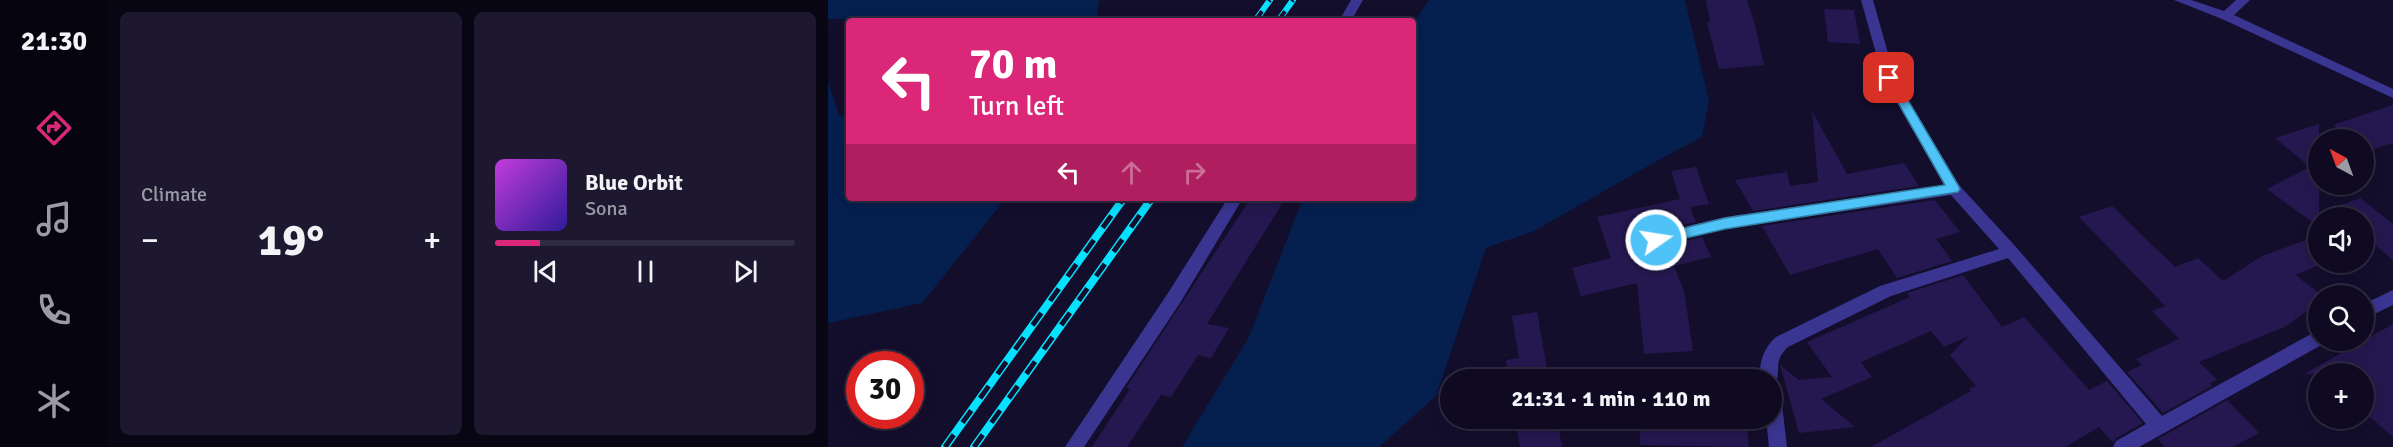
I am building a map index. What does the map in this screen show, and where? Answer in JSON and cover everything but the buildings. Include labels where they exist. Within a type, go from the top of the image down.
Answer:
[{"type":"street","points":[[1347,18],[1357,0]]},
{"type":"street","points":[[1867,0],[1889,78],[1954,189],[2011,251],[2160,427]]},
{"type":"street","points":[[2180,0],[2226,16],[2393,94]]},
{"type":"street","points":[[2226,16],[2244,0]]},
{"type":"street","points":[[1656,240],[1725,224],[1954,189]]},
{"type":"street","points":[[1074,447],[1174,298],[1234,201]]},
{"type":"street","points":[[1768,369],[1767,362],[1772,351],[1782,342],[1886,291],[2011,251]]},
{"type":"street","points":[[2374,307],[2393,297]]},
{"type":"street","points":[[2122,447],[2308,344]]},
{"type":"street","points":[[1776,429],[1778,447]]},
{"type":"water","points":[[828,0],[1099,0],[1096,18],[828,19]]},
{"type":"water","points":[[1429,0],[1685,0],[1709,101],[1702,137],[1534,231],[1486,248],[1445,369],[1440,369],[1440,384],[1436,396],[1379,447],[1182,447],[1249,337],[1302,201],[1416,201],[1416,19]]},
{"type":"water","points":[[828,82],[839,115],[846,116],[846,201],[1004,201],[922,303],[828,323]]},
{"type":"railway","points":[[1257,18],[1270,0]]},
{"type":"railway","points":[[1280,18],[1293,0]]},
{"type":"railway","points":[[945,447],[1122,201]]},
{"type":"railway","points":[[974,447],[1150,201]]},
{"type":"route","points":[[1656,240],[1725,224],[1954,189],[1889,78]]}]
